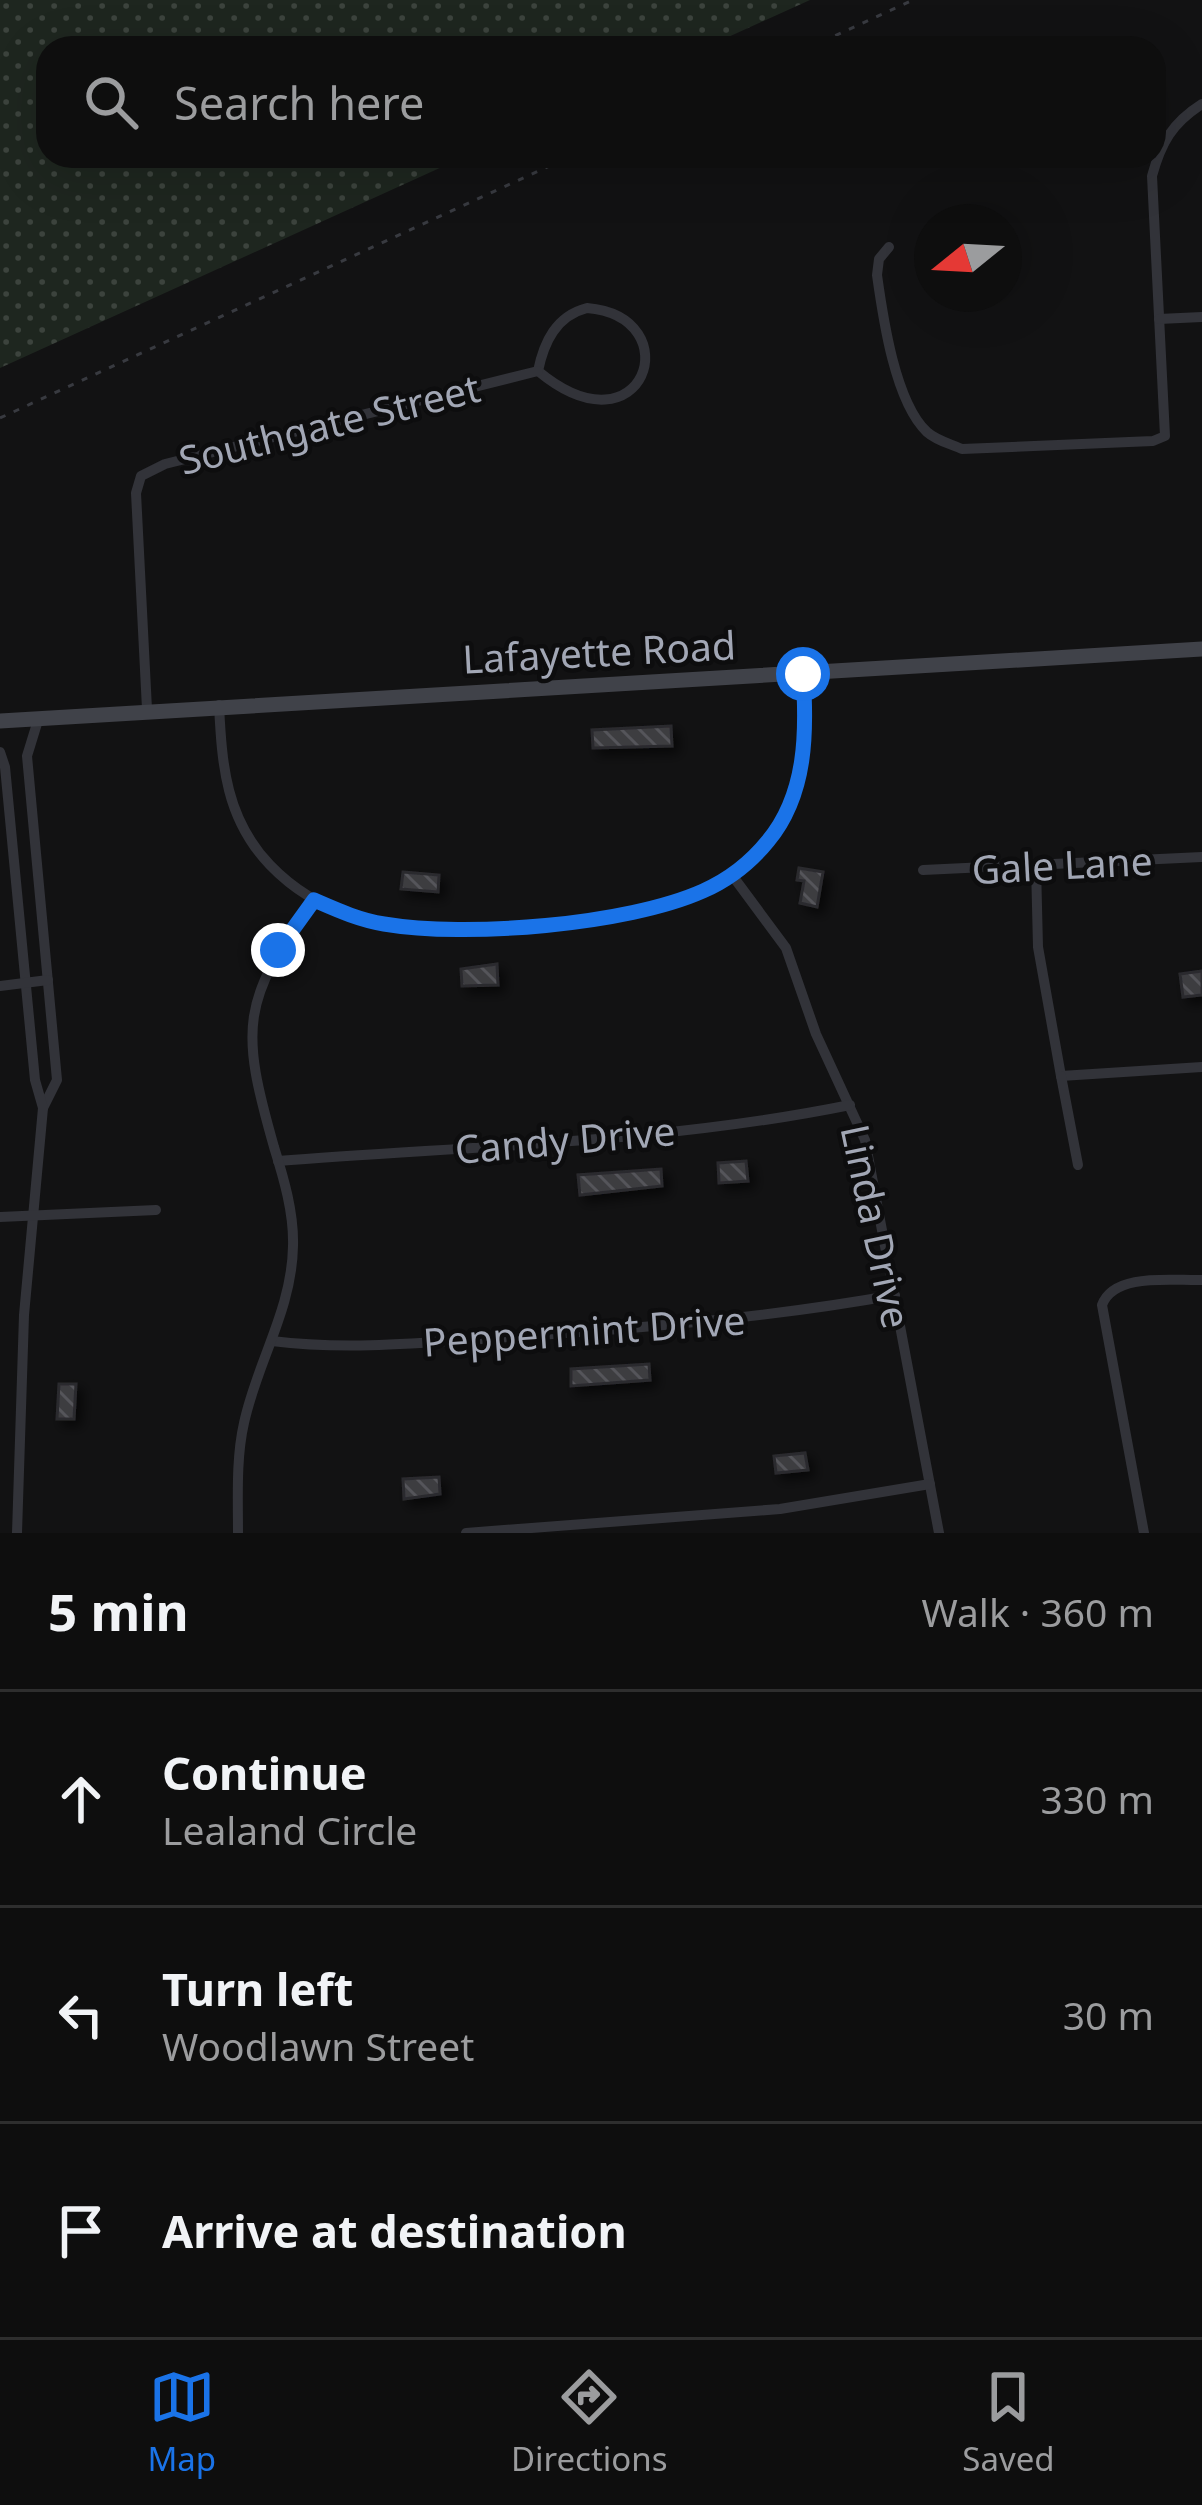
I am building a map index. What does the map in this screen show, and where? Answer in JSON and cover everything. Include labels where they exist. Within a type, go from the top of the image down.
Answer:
[{"type":"main road","name":"Lafayette Road","points":[[0,721],[1202,650]]},
{"type":"street","points":[[1166,137],[1202,104]]},
{"type":"street","points":[[889,247],[879,259],[877,275],[906,402],[927,432],[962,449],[1153,441],[1165,436],[1154,168]]},
{"type":"street","points":[[580,309],[616,312],[634,327],[644,346],[643,368],[633,386],[604,403],[584,399],[538,371],[550,335],[580,309]]},
{"type":"street","points":[[1159,319],[1202,317]]},
{"type":"street","name":"Southgate Street","points":[[147,709],[136,493],[141,476],[165,464],[538,371]]},
{"type":"street","points":[[219,705],[225,784],[232,810],[271,866],[314,900],[386,924],[523,925],[647,909],[690,896],[732,875],[769,840],[791,800],[804,755],[803,674]]},
{"type":"street","points":[[17,1533],[32,1218],[43,1108],[57,1080],[27,756],[39,717]]},
{"type":"street","points":[[0,752],[35,1080],[43,1108]]},
{"type":"street","name":"Gale Lane","points":[[923,870],[1202,857]]},
{"type":"street","points":[[1036,866],[1038,947],[1078,1165]]},
{"type":"street","name":"Linda Drive","points":[[732,875],[787,948],[816,1034],[865,1140],[939,1533]]},
{"type":"street","points":[[238,1533],[244,1422],[288,1298],[293,1246],[278,1160],[254,1077],[251,1034],[278,950],[314,900]]},
{"type":"street","points":[[0,986],[48,980]]},
{"type":"street","points":[[1061,1076],[1202,1066]]},
{"type":"street","name":"Candy Drive","points":[[278,1160],[649,1134],[850,1105]]},
{"type":"street","points":[[0,1217],[156,1210]]},
{"type":"street","points":[[1144,1533],[1102,1305],[1106,1293],[1123,1285],[1202,1280]]},
{"type":"street","name":"Peppermint Drive","points":[[272,1341],[380,1345],[657,1328],[747,1319],[895,1294]]},
{"type":"street","points":[[466,1533],[780,1509],[930,1484]]},
{"type":"path","points":[[834,36],[913,0]]},
{"type":"path","points":[[0,418],[545,168]]},
{"type":"shaded area","points":[[0,0],[810,0],[730,36],[36,36],[36,168],[440,168],[0,368]]},
{"type":"building","points":[[671,726],[672,746],[593,748],[592,730]]},
{"type":"building","points":[[799,868],[823,872],[817,907],[800,903],[804,881],[797,880]]},
{"type":"building","points":[[403,872],[439,875],[438,892],[401,889]]},
{"type":"building","points":[[497,964],[498,985],[462,986],[461,969]]},
{"type":"building","points":[[1202,971],[1202,995],[1183,997],[1180,974]]},
{"type":"building","points":[[746,1161],[748,1181],[719,1183],[718,1163]]},
{"type":"building","points":[[661,1169],[662,1186],[580,1195],[578,1175]]},
{"type":"building","points":[[649,1364],[650,1380],[571,1386],[571,1369]]},
{"type":"building","points":[[59,1384],[76,1384],[74,1419],[57,1419]]},
{"type":"building","points":[[805,1453],[808,1470],[776,1473],[774,1456]]},
{"type":"building","points":[[439,1477],[440,1494],[404,1499],[403,1479]]},
{"type":"route","points":[[278,950],[314,900],[386,924],[457,928],[611,915],[706,890],[746,864],[769,840],[791,800],[804,755],[803,674]]}]
